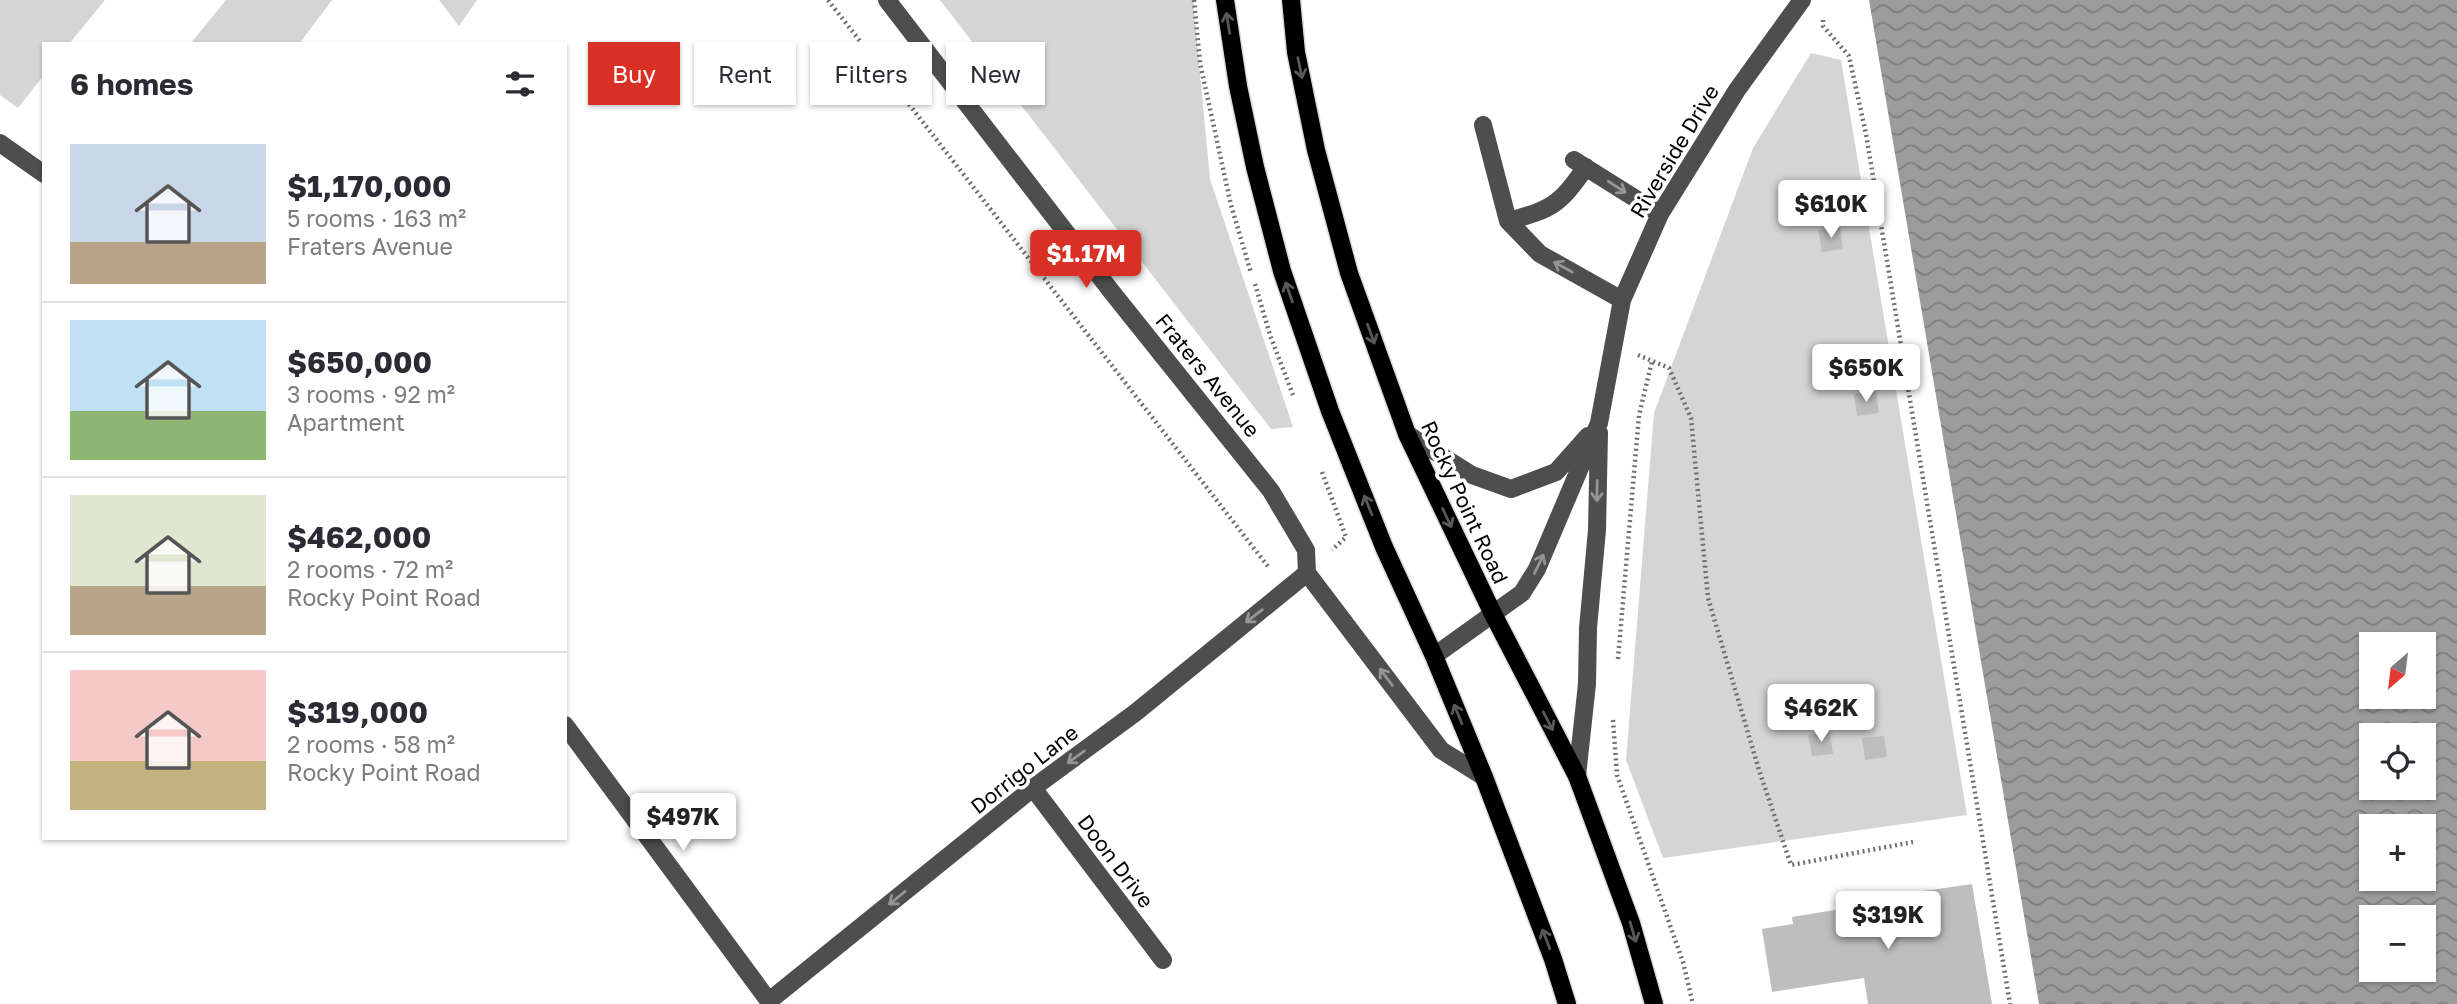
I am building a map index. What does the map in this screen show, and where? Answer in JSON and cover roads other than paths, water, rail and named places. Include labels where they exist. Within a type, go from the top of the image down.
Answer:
[{"type":"main road","points":[[1225,0],[1237,86],[1282,271],[1330,411],[1384,547],[1434,656],[1484,777],[1553,959],[1567,1004]]},
{"type":"main road","name":"Rocky Point Road","points":[[1291,0],[1296,52],[1316,150],[1346,261],[1408,434],[1493,614],[1577,776],[1631,923],[1654,1004]]},
{"type":"street","name":"Fraters Avenue","points":[[887,0],[1111,291],[1271,491],[1306,550],[1307,573],[1441,750],[1484,777]]},
{"type":"street","name":"Riverside Drive","points":[[1577,776],[1587,684],[1588,628],[1597,530],[1599,423],[1622,300],[1660,214],[1737,90],[1802,0]]},
{"type":"street","points":[[1483,125],[1508,221],[1540,254],[1622,300]]},
{"type":"street","points":[[0,143],[42,173]]},
{"type":"street","points":[[1508,221],[1541,212],[1565,196],[1580,163],[1660,214]]},
{"type":"street","name":"Riverside Drive","points":[[1434,656],[1522,593],[1537,569],[1599,423]]},
{"type":"street","name":"Riverside Drive","points":[[1408,434],[1472,475],[1511,489],[1556,472],[1599,423]]},
{"type":"street","name":"Dorrigo Lane","points":[[770,1003],[1033,788],[1135,713],[1307,573]]},
{"type":"street","points":[[567,728],[770,1003]]},
{"type":"street","name":"Doon Drive","points":[[1033,788],[1163,960]]},
{"type":"water","points":[[1869,0],[2457,0],[2457,1004],[2039,1004]]}]
